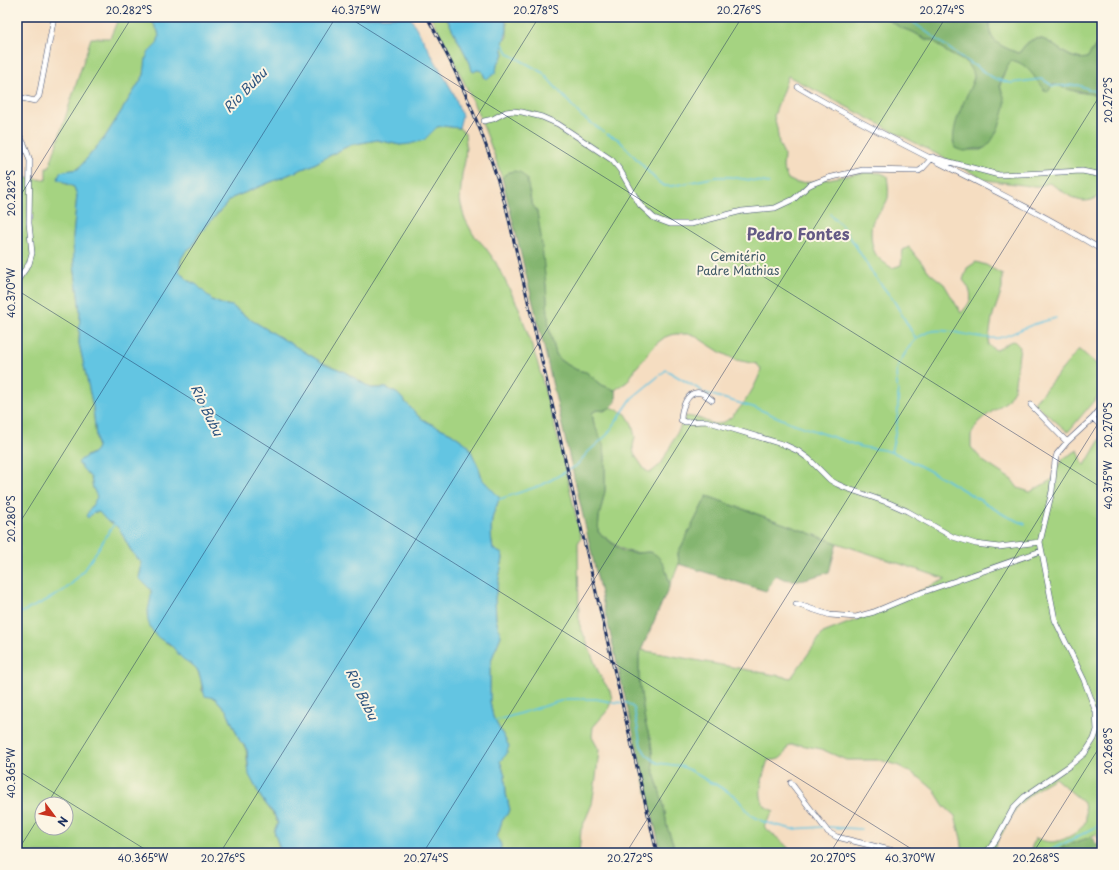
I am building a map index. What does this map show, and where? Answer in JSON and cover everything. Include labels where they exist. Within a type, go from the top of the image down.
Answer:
[{"type":"street","points":[[17,97],[32,101],[36,100],[39,96],[54,17]]},
{"type":"street","points":[[798,87],[831,107],[922,155],[932,158],[999,175],[1082,171],[1102,176]]},
{"type":"street","points":[[484,121],[493,119],[506,112],[513,111],[542,117],[558,124],[612,160],[620,170],[640,205],[654,218],[670,224],[691,224],[742,212],[775,208],[794,199],[808,186],[828,178],[862,170],[919,171],[932,158]]},
{"type":"street","points":[[17,131],[25,146],[30,161],[29,223],[32,253],[29,264],[17,281]]},
{"type":"street","points":[[932,158],[987,186],[1102,250]]},
{"type":"street","points":[[712,400],[702,393],[690,395],[684,406],[681,420],[685,422],[706,421],[785,445],[798,451],[809,459],[830,480],[837,484],[906,511],[959,539],[993,547],[1040,542]]},
{"type":"street","points":[[1031,405],[1067,442]]},
{"type":"street","points":[[986,853],[996,840],[1014,807],[1024,797],[1085,753],[1094,740],[1096,730],[1096,712],[1091,696],[1055,620],[1040,542],[1052,491],[1056,457],[1060,449],[1093,418],[1102,407]]},
{"type":"street","points":[[1093,418],[1102,427]]},
{"type":"street","points":[[796,604],[830,615],[856,617],[874,612],[912,596],[1041,551]]},
{"type":"street","points":[[791,783],[828,832],[837,837],[902,853]]},
{"type":"green space","points":[[119,17],[148,17],[158,31],[159,37],[157,44],[148,53],[144,75],[105,137],[78,169],[65,171],[64,183],[74,187],[77,195],[73,237],[74,264],[80,311],[79,343],[93,407],[97,448],[95,452],[86,456],[87,474],[91,478],[93,488],[98,497],[91,509],[91,515],[94,512],[99,512],[120,530],[131,551],[141,562],[139,578],[151,590],[152,596],[148,620],[162,640],[172,646],[188,662],[196,667],[201,679],[202,691],[215,698],[227,711],[240,741],[245,747],[248,766],[254,785],[278,823],[274,831],[281,853],[17,853],[17,177],[46,180],[46,168],[49,168],[91,38],[110,38]]},
{"type":"green space","name":"Cemitério Padre Mathias","points":[[431,17],[446,17],[471,65],[476,70],[482,71],[485,78],[496,69],[504,54],[502,45],[507,37],[507,23],[503,17],[884,17],[901,28],[935,42],[948,53],[966,62],[975,75],[959,117],[953,142],[970,150],[981,150],[990,141],[1001,120],[1003,99],[1000,86],[1007,64],[1011,61],[1020,63],[1024,66],[1040,85],[1057,85],[1077,92],[1092,94],[1102,101],[1102,195],[1086,201],[1074,198],[1049,183],[1039,186],[1030,186],[986,180],[788,76],[774,116],[779,143],[784,155],[783,168],[788,179],[796,183],[811,182],[867,172],[881,173],[887,176],[888,198],[884,207],[872,222],[871,231],[875,253],[887,265],[892,268],[901,265],[903,250],[909,247],[930,273],[944,284],[961,313],[968,305],[971,297],[969,289],[963,280],[967,268],[976,262],[986,265],[1002,274],[1002,289],[992,318],[988,345],[996,350],[1009,342],[1014,341],[1020,347],[1014,390],[1007,401],[979,421],[971,435],[971,447],[983,461],[1012,480],[1018,488],[1030,492],[1053,479],[1058,466],[1064,458],[1078,450],[1083,464],[1085,465],[1102,436],[1102,853],[1098,853],[1099,840],[1096,834],[1056,853],[1031,853],[1032,846],[1036,838],[1044,841],[1056,842],[1078,831],[1086,819],[1084,803],[1055,778],[1041,786],[1018,805],[991,853],[963,853],[961,838],[955,816],[944,806],[934,790],[920,778],[899,766],[880,760],[846,760],[821,749],[801,745],[789,745],[782,757],[776,760],[768,760],[761,784],[761,797],[767,808],[774,811],[764,826],[792,853],[673,853],[673,843],[667,827],[664,806],[654,773],[651,742],[645,722],[639,680],[639,655],[641,650],[791,678],[823,633],[856,620],[946,579],[837,543],[707,496],[678,553],[679,564],[670,585],[667,574],[650,552],[641,553],[627,551],[617,546],[598,532],[599,517],[605,491],[605,456],[594,424],[592,413],[597,410],[604,411],[611,407],[626,414],[632,424],[635,437],[633,446],[634,454],[645,470],[650,473],[661,464],[686,416],[698,418],[714,424],[723,423],[737,411],[744,402],[755,384],[761,369],[757,364],[736,360],[720,352],[692,334],[675,334],[665,337],[656,344],[627,382],[615,390],[602,385],[586,372],[577,370],[561,361],[556,354],[549,328],[546,286],[537,212],[531,202],[530,193],[507,173],[502,178],[487,136],[470,96]]},
{"type":"green space","points":[[884,17],[997,17],[990,22],[989,29],[993,39],[1001,46],[1018,53],[1029,42],[1037,39],[1044,40],[1052,44],[1068,55],[1077,58],[1087,58],[1102,36],[1102,101],[1095,95],[1052,84],[1049,91],[1044,90],[1026,67],[1017,62],[1011,61],[1000,83],[1005,99],[1005,108],[993,138],[983,149],[964,151],[959,150],[955,148],[954,132],[959,113],[974,75],[966,62],[948,53],[935,42],[901,28]]},
{"type":"green space","points":[[997,17],[1102,17],[1102,36],[1087,58],[1077,58],[1068,55],[1044,40],[1036,39],[1028,42],[1018,53],[1001,46],[993,39],[989,29],[990,22]]},
{"type":"green space","points":[[443,126],[459,128],[465,133],[465,161],[462,174],[460,200],[464,217],[473,234],[495,261],[519,308],[537,361],[561,450],[581,538],[578,543],[579,623],[600,676],[610,691],[612,699],[608,710],[593,727],[592,737],[599,750],[596,778],[592,804],[581,830],[579,853],[500,853],[501,845],[497,837],[502,821],[510,810],[506,794],[505,775],[500,761],[509,746],[493,717],[490,702],[490,669],[492,658],[501,636],[496,619],[495,598],[503,558],[502,554],[493,549],[491,532],[493,515],[499,497],[481,479],[481,474],[468,445],[451,433],[419,417],[398,394],[387,388],[371,388],[343,371],[323,363],[248,318],[232,306],[221,304],[212,300],[197,285],[189,281],[179,271],[181,259],[186,251],[193,246],[199,234],[232,198],[312,165],[350,145],[377,140],[400,145],[428,136],[436,127]]},
{"type":"green space","points":[[513,171],[520,172],[527,179],[531,202],[537,212],[541,236],[549,328],[556,354],[561,361],[577,370],[586,372],[602,385],[616,391],[616,400],[612,406],[606,410],[597,410],[592,413],[594,424],[604,446],[605,456],[605,491],[599,517],[598,532],[623,551],[632,553],[647,552],[657,556],[663,564],[670,585],[639,655],[639,679],[645,722],[651,742],[654,773],[664,806],[667,827],[673,843],[673,853],[661,853],[543,343],[502,178],[507,173]]},
{"type":"green space","points":[[1079,349],[1102,369],[1102,391],[1068,432],[1034,403]]},
{"type":"green space","points":[[707,496],[837,543],[829,572],[802,580],[788,580],[776,575],[766,591],[679,564],[678,553]]},
{"type":"green space","points":[[1091,837],[1102,853],[1056,853],[1064,846]]},
{"type":"water","name":"Rio Bubu","points":[[148,17],[410,17],[454,94],[462,116],[459,128],[443,126],[437,127],[424,140],[410,144],[400,145],[377,140],[350,145],[312,165],[232,198],[199,234],[193,246],[186,251],[181,259],[179,271],[189,281],[197,285],[212,300],[221,304],[232,306],[248,318],[323,363],[343,371],[371,388],[387,388],[398,394],[419,417],[451,433],[468,445],[479,468],[482,479],[499,497],[493,515],[491,532],[493,549],[502,554],[503,558],[495,598],[496,619],[501,636],[492,658],[490,669],[490,702],[493,717],[509,746],[506,755],[500,761],[505,775],[506,794],[510,810],[502,821],[497,837],[501,845],[500,853],[281,853],[274,831],[278,823],[274,814],[262,799],[249,775],[247,750],[240,741],[227,711],[215,698],[205,696],[199,673],[195,667],[182,658],[169,643],[158,637],[150,626],[148,621],[148,609],[151,598],[151,590],[139,578],[141,562],[131,551],[120,530],[114,524],[107,521],[99,512],[94,512],[88,518],[86,516],[97,497],[91,478],[78,463],[80,460],[93,453],[97,447],[93,407],[79,343],[80,311],[74,264],[73,237],[77,195],[74,187],[58,179],[60,172],[78,169],[105,137],[144,75],[146,58],[148,53],[157,44],[159,37],[158,31]]},
{"type":"water","points":[[446,17],[503,17],[507,27],[503,44],[504,54],[497,65],[496,72],[488,79],[485,78],[482,71],[472,71],[470,63]]},
{"type":"waterway","points":[[906,17],[961,57],[999,80],[1011,83],[1042,79],[1053,86],[1078,85],[1102,94]]},
{"type":"waterway","points":[[502,43],[509,54],[542,72],[581,116],[604,132]]},
{"type":"waterway","points":[[607,134],[618,139],[658,182],[665,186],[672,186],[716,177],[730,177],[769,183]]},
{"type":"waterway","points":[[830,214],[841,225],[873,274],[894,301],[916,339]]},
{"type":"waterway","points":[[891,452],[898,416],[897,370],[900,361],[917,338],[938,330],[985,338],[998,338],[1034,324],[1056,318]]},
{"type":"waterway","points":[[497,500],[542,485],[576,466],[588,452],[607,435],[632,398],[666,370],[702,391]]},
{"type":"waterway","points":[[705,393],[756,408],[789,422],[862,447],[884,450],[897,454],[945,479],[1006,516],[1025,524]]},
{"type":"waterway","points":[[17,615],[58,594],[71,584],[92,559],[115,523]]},
{"type":"waterway","points":[[495,721],[567,699],[596,699],[627,703],[634,708],[641,746],[646,754],[654,761],[658,763],[681,766],[690,770],[735,796],[751,815],[764,822],[792,829],[823,827]]},
{"type":"waterway","points":[[1045,853],[1102,824]]},
{"type":"waterway","points":[[828,827],[861,829]]},
{"type":"railway","points":[[427,17],[462,86],[482,134],[506,207],[657,853]]},
{"type":"district","name":"Pedro Fontes","points":[[798,234]]}]
